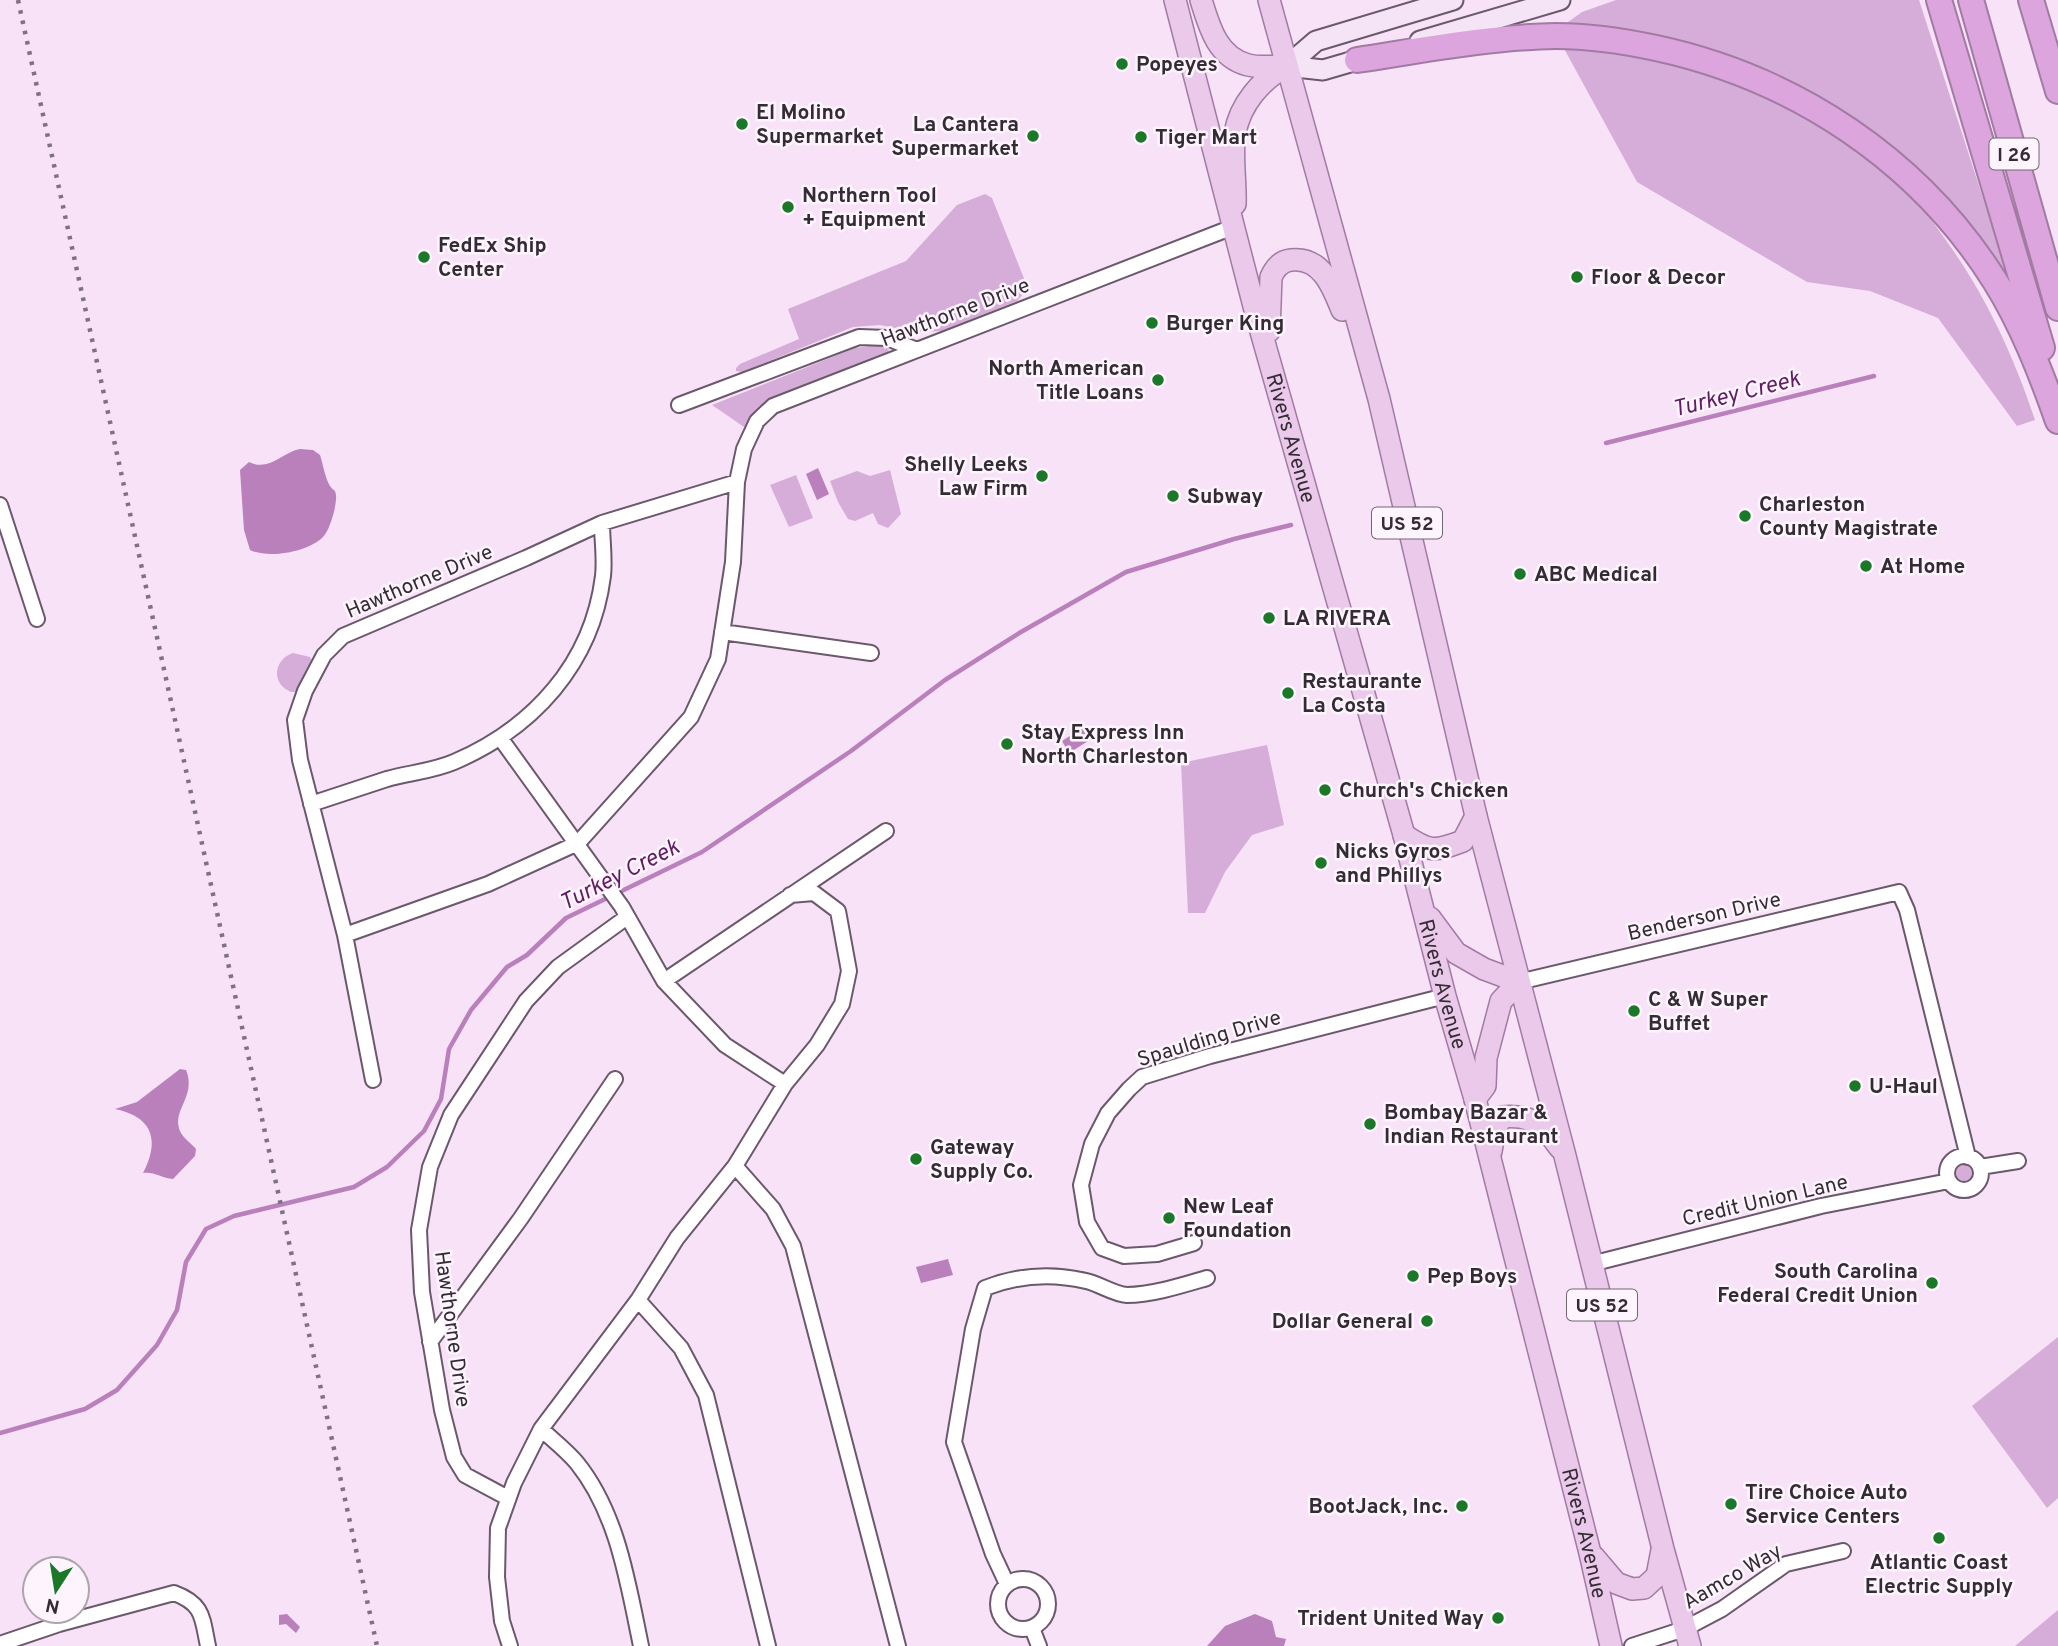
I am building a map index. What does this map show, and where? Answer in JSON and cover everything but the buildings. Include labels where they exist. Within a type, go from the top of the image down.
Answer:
[{"type":"highway","points":[[1939,0],[2058,403]]},
{"type":"highway","name":"I 26","points":[[1971,0],[2058,308]]},
{"type":"highway","points":[[2031,0],[2058,91]]},
{"type":"highway","points":[[1357,60],[1487,40],[1594,37],[1709,61],[1790,94],[1826,113],[1884,157],[1921,189],[1952,223],[1996,283],[2040,372],[2058,421]]},
{"type":"main road","name":"Rivers Avenue","points":[[1175,0],[1269,359],[1404,835],[1445,996],[1475,1099],[1611,1646]]},
{"type":"main road","points":[[1201,0],[1212,34],[1228,54],[1246,65],[1287,66]]},
{"type":"main road","name":"US 52","points":[[1269,0],[1379,399],[1476,816],[1687,1637]]},
{"type":"main road","points":[[1233,227],[1235,134],[1243,108],[1263,82],[1287,66]]},
{"type":"main road","points":[[1269,359],[1269,298],[1274,270],[1288,260],[1308,261],[1320,269],[1333,287],[1379,399]]},
{"type":"main road","points":[[1404,835],[1425,849],[1445,848],[1463,841],[1476,816]]},
{"type":"main road","points":[[1423,909],[1456,953],[1484,969],[1519,982],[1501,1001],[1486,1058],[1485,1086],[1475,1099]]},
{"type":"main road","points":[[1489,1157],[1495,1129],[1502,1117],[1518,1115],[1534,1121],[1550,1133],[1564,1152]]},
{"type":"main road","points":[[1590,1553],[1616,1583],[1632,1589],[1644,1588],[1657,1576],[1663,1549]]},
{"type":"street","points":[[1287,66],[1316,41],[1453,0]]},
{"type":"street","points":[[1287,66],[1323,70],[1560,0]]},
{"type":"street","name":"Hawthorne Drive","points":[[345,935],[488,884],[578,843],[691,717],[718,659],[733,562],[737,482],[744,449],[757,421],[773,406],[1233,227]]},
{"type":"street","points":[[679,405],[859,337],[887,338],[917,349]]},
{"type":"street","name":"Hawthorne Drive","points":[[373,1080],[345,935],[300,760],[295,720],[305,691],[324,655],[343,636],[602,523],[737,482]]},
{"type":"street","points":[[0,505],[37,619]]},
{"type":"street","points":[[311,804],[386,780],[452,763],[501,739],[537,710],[573,665],[594,621],[604,575],[602,523]]},
{"type":"street","points":[[722,632],[871,653]]},
{"type":"street","points":[[501,739],[625,912],[664,981],[725,1045],[785,1084]]},
{"type":"street","points":[[664,981],[886,831]]},
{"type":"street","name":"Benderson Drive","points":[[1519,982],[1899,891],[1907,910],[1968,1157]]},
{"type":"street","points":[[510,1646],[502,1621],[497,1577],[498,1528],[508,1498],[541,1429],[638,1300],[677,1237],[735,1166],[785,1084],[817,1045],[842,1004],[849,971],[838,911],[814,893],[790,895]]},
{"type":"street","name":"Hawthorne Drive","points":[[508,1498],[465,1475],[454,1457],[442,1410],[422,1292],[419,1230],[430,1167],[451,1115],[526,1001],[558,967],[625,912]]},
{"type":"street","name":"Spaulding Drive","points":[[1194,1243],[1157,1254],[1124,1256],[1102,1248],[1087,1222],[1081,1185],[1092,1144],[1108,1113],[1129,1088],[1142,1077],[1210,1056],[1445,996]]},
{"type":"street","points":[[430,1342],[521,1218],[615,1079]]},
{"type":"street","points":[[1957,1157],[1968,1157],[1980,1167],[1979,1178],[1968,1189],[1957,1188],[1949,1181],[1949,1165],[1957,1157]]},
{"type":"street","points":[[1980,1167],[2018,1161]]},
{"type":"street","points":[[735,1166],[773,1209],[793,1246],[898,1646]]},
{"type":"street","name":"Credit Union Lane","points":[[1591,1264],[1821,1206],[1949,1181]]},
{"type":"street","points":[[1007,1584],[993,1554],[954,1442],[973,1329],[985,1288],[1009,1279],[1048,1276],[1087,1281],[1126,1295],[1207,1279]]},
{"type":"street","points":[[638,1300],[681,1348],[706,1395],[768,1646]]},
{"type":"street","points":[[541,1429],[576,1462],[602,1502],[624,1565],[641,1646]]},
{"type":"street","name":"Aamco Way","points":[[1687,1637],[1721,1609],[1786,1564],[1843,1551]]},
{"type":"street","points":[[1023,1578],[1044,1589],[1048,1596],[1048,1612],[1044,1619],[1032,1628],[1013,1628],[1000,1616],[998,1598],[1007,1584],[1023,1578]]},
{"type":"street","points":[[0,1644],[59,1624],[174,1593],[190,1599],[200,1611],[208,1646]]},
{"type":"street","points":[[1032,1628],[1039,1646]]},
{"type":"street","points":[[1632,1646],[1687,1637]]},
{"type":"shaded area","points":[[1616,0],[1919,0],[2009,279],[2004,280],[1840,111],[1564,25],[1582,12]]},
{"type":"shaded area","points":[[1562,45],[1656,58],[1687,66],[1747,88],[1839,137],[1893,177],[1922,206],[1970,276],[2006,345],[2035,420],[2017,426],[1938,318],[1870,291],[1807,282],[1637,182]]},
{"type":"shaded area","points":[[985,194],[992,198],[1025,281],[1025,292],[1017,301],[942,331],[916,332],[880,325],[853,327],[742,372],[736,371],[740,364],[799,339],[788,309],[906,261],[957,205]]},
{"type":"shaded area","points":[[876,345],[889,350],[886,354],[780,398],[747,429],[712,405],[855,348]]},
{"type":"shaded area","points":[[300,449],[313,450],[320,455],[328,483],[335,491],[333,517],[328,529],[316,542],[298,550],[267,554],[250,550],[244,530],[240,470],[249,462],[263,465]]},
{"type":"shaded area","points":[[818,468],[829,494],[817,500],[806,474]]},
{"type":"shaded area","points":[[890,470],[901,514],[888,528],[878,524],[873,513],[855,521],[848,519],[830,481],[857,471],[870,476]]},
{"type":"shaded area","points":[[796,475],[813,518],[789,527],[770,485]]},
{"type":"shaded area","points":[[293,653],[310,657],[313,662],[296,692],[291,692],[280,684],[277,672],[281,661]]},
{"type":"shaded area","points":[[1085,726],[1093,738],[1069,753],[1062,741]]},
{"type":"shaded area","points":[[1267,745],[1284,825],[1252,835],[1225,872],[1205,913],[1188,913],[1181,763]]},
{"type":"shaded area","points":[[180,1069],[186,1070],[189,1080],[178,1123],[181,1134],[196,1149],[195,1156],[173,1179],[143,1173],[151,1150],[150,1132],[138,1118],[115,1109],[137,1102]]},
{"type":"shaded area","points":[[1964,1165],[1970,1167],[1970,1179],[1964,1181],[1958,1179],[1956,1173],[1958,1167]]},
{"type":"shaded area","points":[[948,1259],[953,1275],[921,1283],[916,1267]]},
{"type":"shaded area","points":[[2058,1337],[2058,1498],[2047,1508],[1972,1406]]},
{"type":"shaded area","points":[[2058,1610],[2058,1646],[2015,1646]]},
{"type":"shaded area","points":[[287,1614],[300,1627],[296,1633],[286,1624],[279,1625],[279,1615]]},
{"type":"shaded area","points":[[1255,1614],[1272,1621],[1276,1637],[1286,1639],[1284,1646],[1207,1646],[1225,1626]]},
{"type":"waterway","name":"Turkey Creek","points":[[1606,443],[1874,376]]},
{"type":"waterway","name":"Turkey Creek","points":[[0,1433],[85,1409],[117,1390],[157,1345],[177,1310],[186,1262],[206,1229],[234,1216],[354,1187],[387,1167],[424,1131],[441,1099],[449,1049],[471,1010],[507,967],[527,955],[566,918],[702,852],[851,751],[945,680],[1021,632],[1126,572],[1234,539],[1291,525]]},
{"type":"railway","points":[[18,0],[377,1646]]},
{"type":"place","name":"Popeyes","points":[[1122,64]]},
{"type":"place","name":"El Molino Supermarket","points":[[742,124]]},
{"type":"place","name":"La Cantera Supermarket","points":[[1033,136]]},
{"type":"place","name":"Tiger Mart","points":[[1141,137]]},
{"type":"place","name":"Northern Tool + Equipment","points":[[788,207]]},
{"type":"place","name":"FedEx Ship Center","points":[[424,257]]},
{"type":"place","name":"Floor & Decor","points":[[1577,277]]},
{"type":"place","name":"Burger King","points":[[1152,323]]},
{"type":"place","name":"North American Title Loans","points":[[1158,380]]},
{"type":"place","name":"Shelly Leeks Law Firm","points":[[1042,476]]},
{"type":"place","name":"Subway","points":[[1173,496]]},
{"type":"place","name":"Charleston County Magistrate","points":[[1745,516]]},
{"type":"place","name":"At Home","points":[[1866,566]]},
{"type":"place","name":"ABC Medical","points":[[1520,574]]},
{"type":"place","name":"LA RIVERA","points":[[1269,618]]},
{"type":"place","name":"Restaurante La Costa","points":[[1288,693]]},
{"type":"place","name":"Stay Express Inn North Charleston","points":[[1007,744]]},
{"type":"place","name":"Church's Chicken","points":[[1325,790]]},
{"type":"place","name":"Nicks Gyros and Phillys","points":[[1321,863]]},
{"type":"place","name":"C & W Super Buffet","points":[[1634,1011]]},
{"type":"place","name":"U-Haul","points":[[1855,1086]]},
{"type":"place","name":"Bombay Bazar & Indian Restaurant","points":[[1370,1124]]},
{"type":"place","name":"Gateway Supply Co.","points":[[916,1159]]},
{"type":"place","name":"New Leaf Foundation","points":[[1169,1218]]},
{"type":"place","name":"Pep Boys","points":[[1413,1276]]},
{"type":"place","name":"South Carolina Federal Credit Union","points":[[1932,1283]]},
{"type":"place","name":"Dollar General","points":[[1427,1321]]},
{"type":"place","name":"Tire Choice Auto Service Centers","points":[[1731,1504]]},
{"type":"place","name":"BootJack, Inc.","points":[[1462,1506]]},
{"type":"place","name":"Atlantic Coast Electric Supply","points":[[1939,1538]]},
{"type":"place","name":"Trident United Way","points":[[1498,1618]]}]
